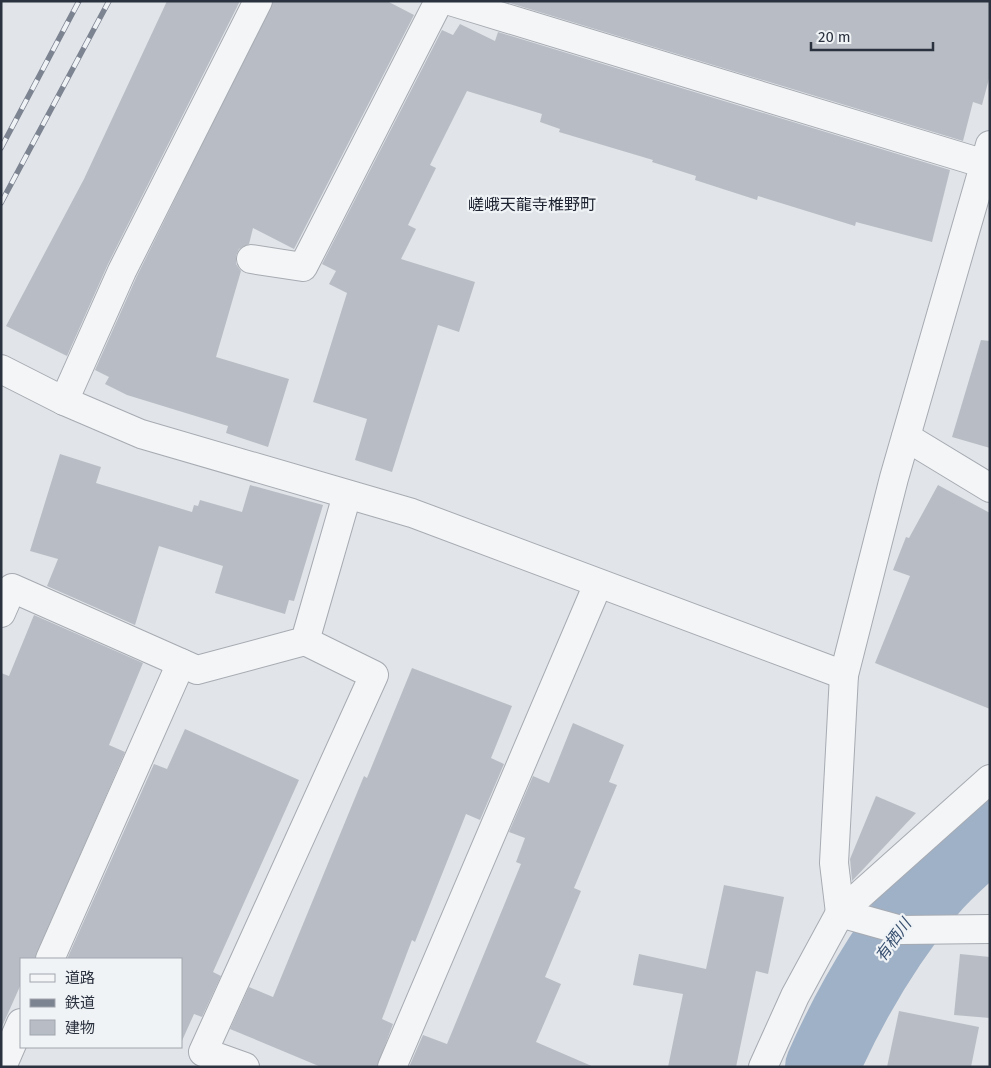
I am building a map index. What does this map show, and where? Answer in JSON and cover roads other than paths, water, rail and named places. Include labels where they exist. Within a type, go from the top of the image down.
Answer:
[{"type":"street","points":[[64,400],[122,271],[258,1]]},
{"type":"street","points":[[251,259],[303,267],[439,1]]},
{"type":"street","points":[[450,1],[987,155],[864,589],[844,675],[834,863],[840,913]]},
{"type":"street","points":[[1,369],[64,400],[141,434],[412,513],[844,675]]},
{"type":"street","points":[[906,437],[990,488]]},
{"type":"street","points":[[305,640],[347,495]]},
{"type":"street","points":[[392,1067],[598,584]]},
{"type":"street","points":[[1,613],[12,588],[189,666],[305,640],[374,675],[203,1052],[246,1067]]},
{"type":"street","points":[[50,958],[189,666]]},
{"type":"street","points":[[763,1067],[795,996],[840,913],[990,779]]},
{"type":"street","points":[[840,913],[901,930],[990,929]]},
{"type":"street","points":[[2,1067],[20,1025]]},
{"type":"waterway","name":"有栖川","points":[[822,1067],[844,1020],[870,975],[913,911],[936,883],[990,833]]},
{"type":"railway","points":[[1,148],[79,1]]},
{"type":"railway","points":[[1,203],[109,1]]},
{"type":"district","name":"嵯峨天龍寺椎野町","points":[[532,204]]}]
